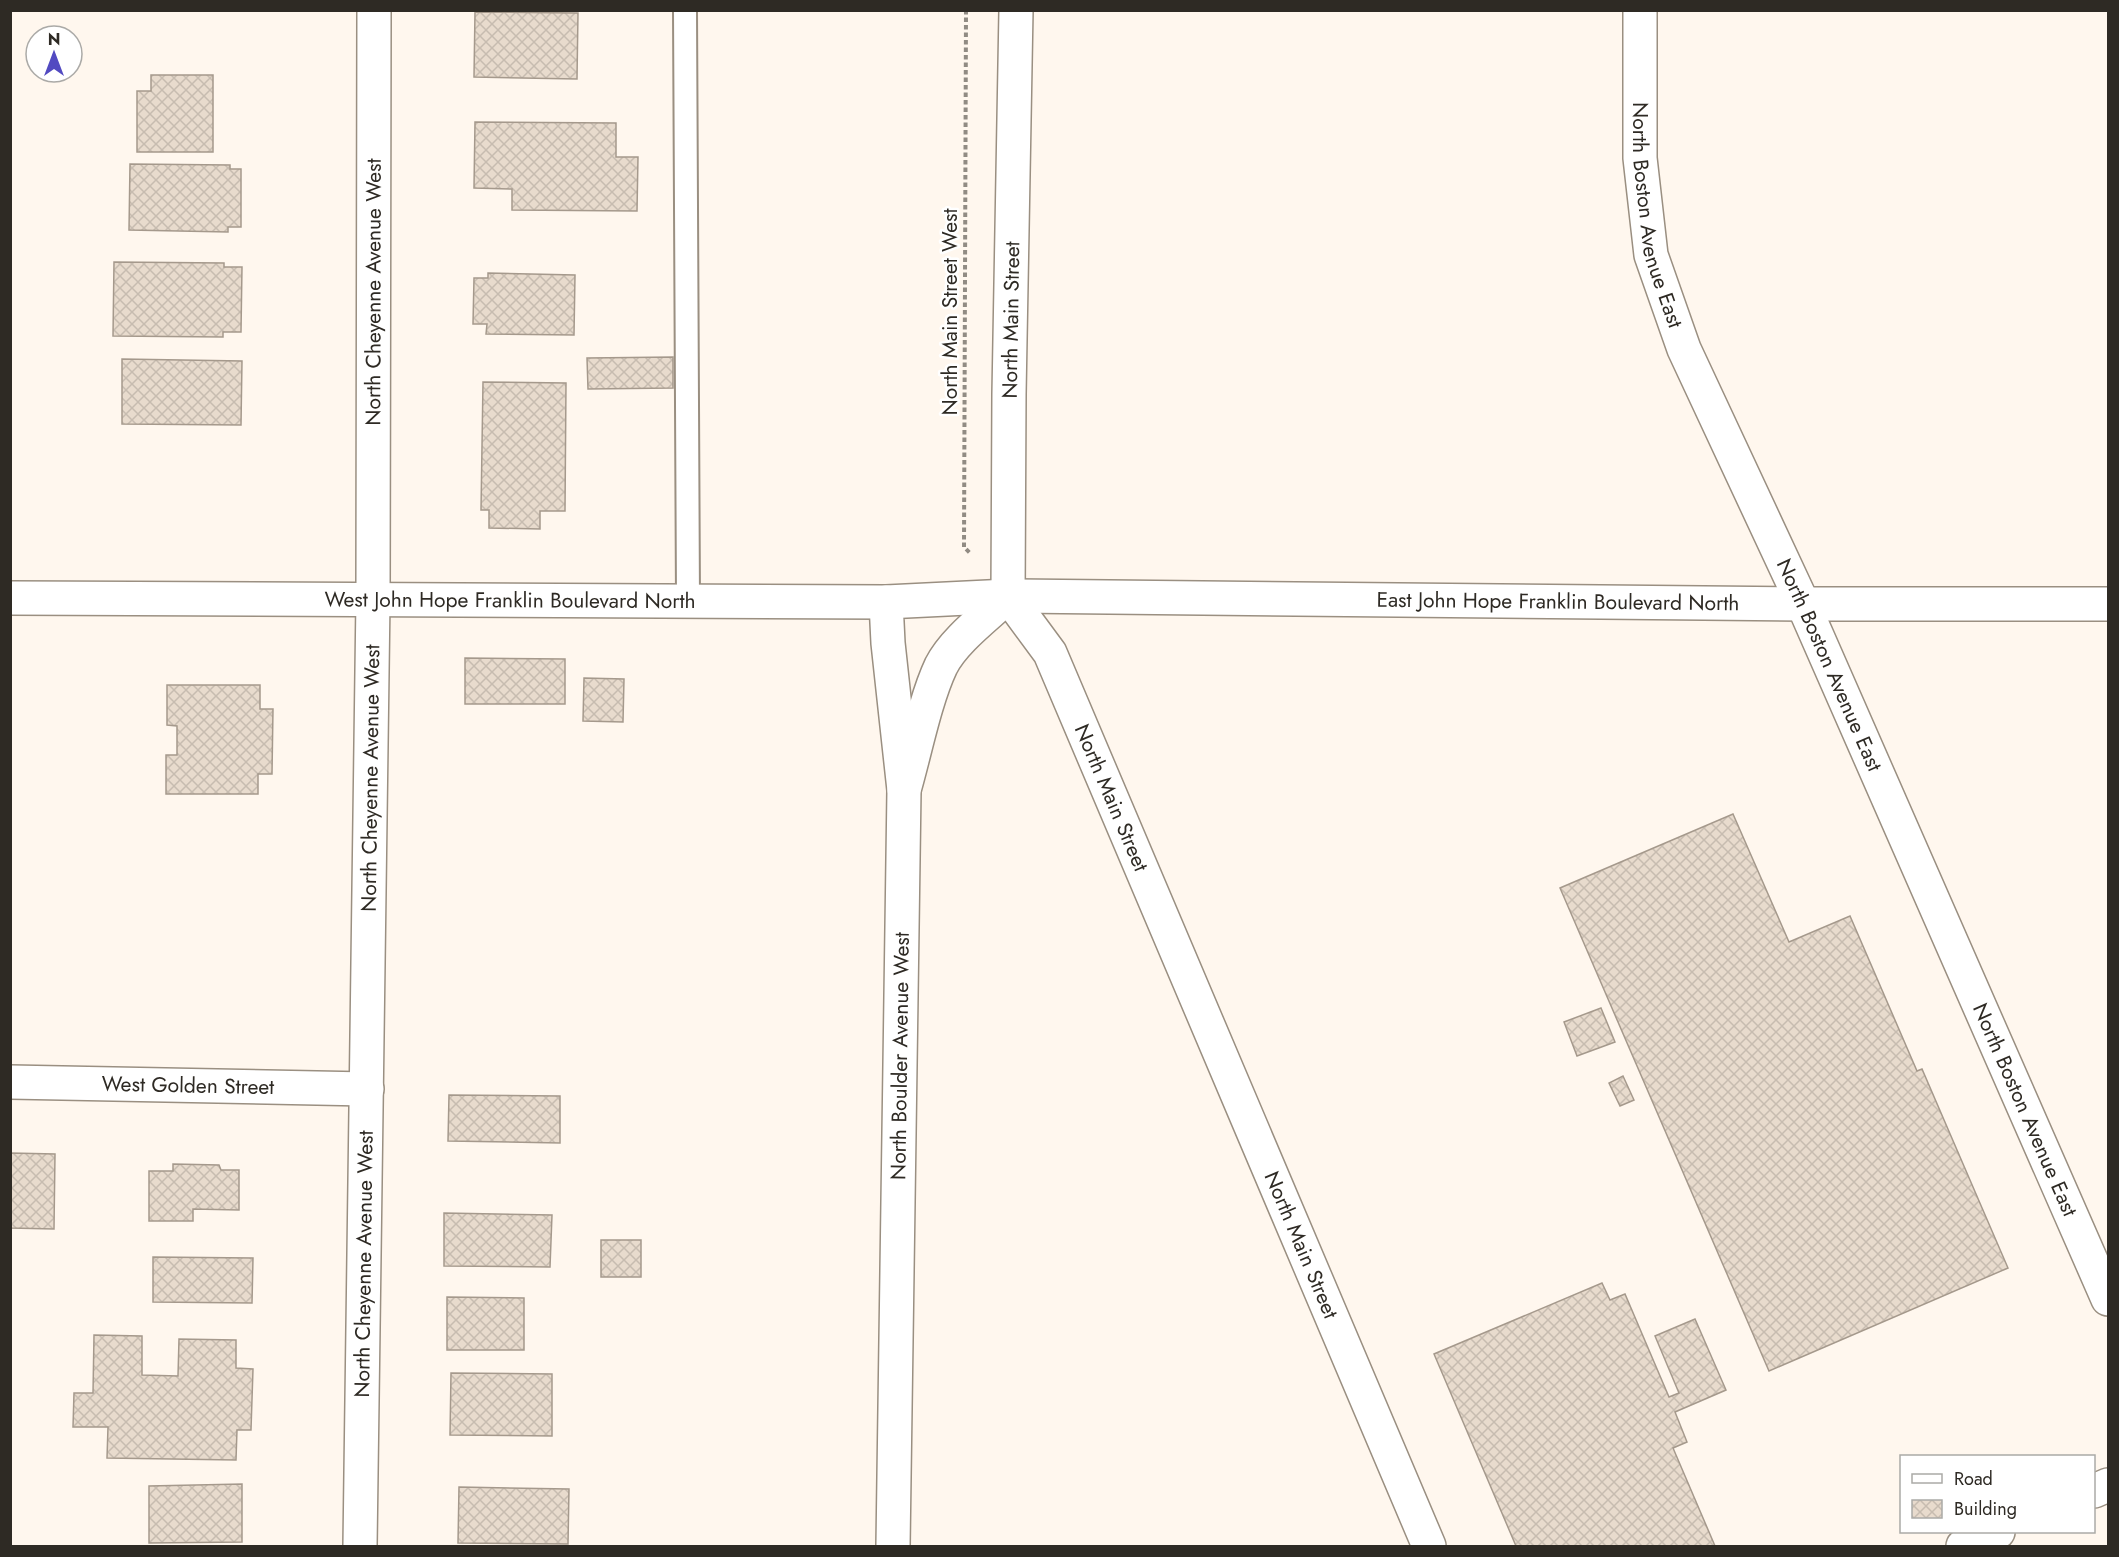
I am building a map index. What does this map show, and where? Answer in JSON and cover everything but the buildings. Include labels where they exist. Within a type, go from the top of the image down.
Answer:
[{"type":"street","name":"North Cheyenne Avenue West","points":[[360,1546],[373,600],[374,10]]},
{"type":"street","name":"North Main Street","points":[[1016,10],[1008,596],[1050,653],[1429,1546]]},
{"type":"street","name":"North Boston Avenue East","points":[[1640,10],[1640,158],[1651,255],[1684,349],[1803,604],[2109,1299]]},
{"type":"street","name":"West John Hope Franklin Boulevard North","points":[[10,598],[886,602],[1008,596]]},
{"type":"street","name":"East John Hope Franklin Boulevard North","points":[[1008,596],[1803,604],[2109,604]]},
{"type":"street","name":"North Boulder Avenue West","points":[[893,1546],[904,789],[942,665],[954,648],[1008,596]]},
{"type":"street","points":[[886,602],[888,643],[904,789]]},
{"type":"street","name":"West Golden Street","points":[[10,1082],[367,1089]]},
{"type":"street","points":[[2095,1491],[2109,1485]]},
{"type":"street","points":[[1963,1546],[1996,1533]]},
{"type":"lane","points":[[685,10],[688,600]]},
{"type":"path","name":"North Main Street West","points":[[966,10],[964,547],[1008,596]]}]
